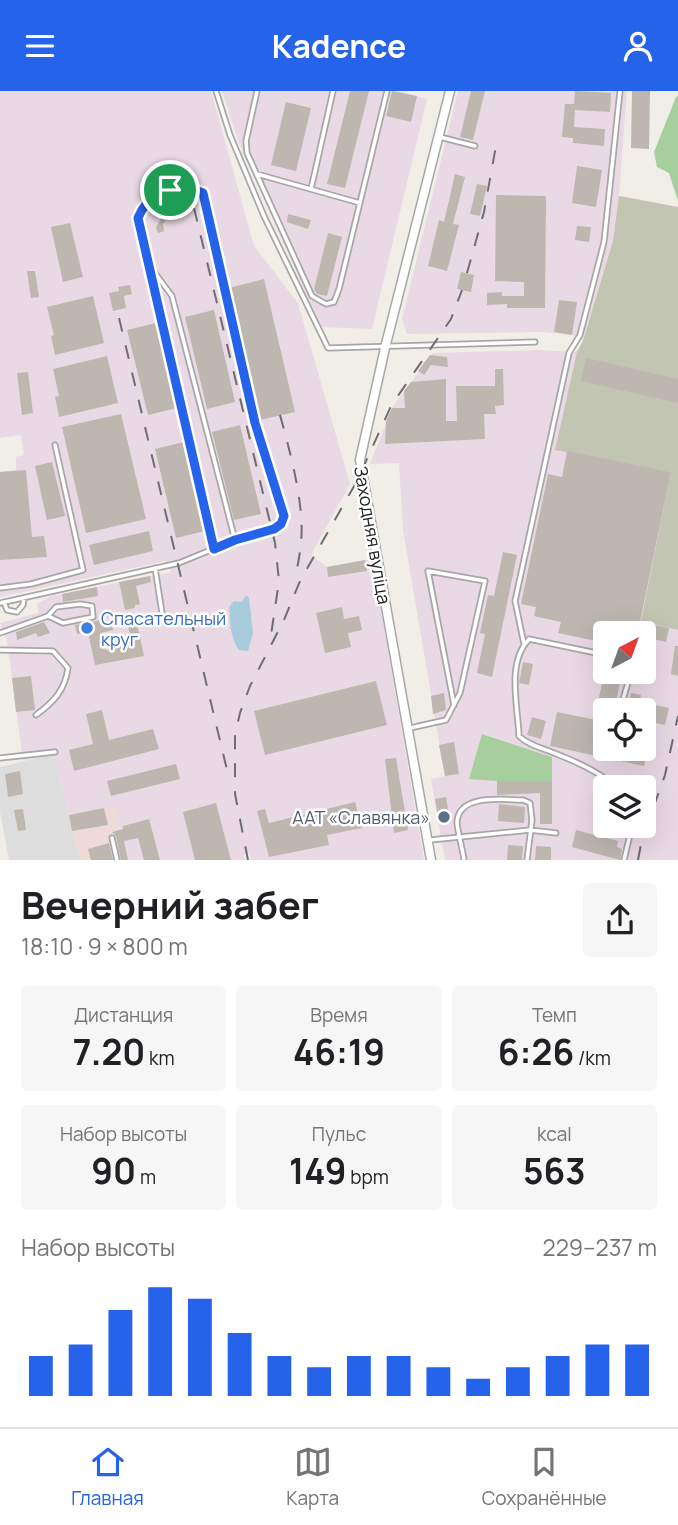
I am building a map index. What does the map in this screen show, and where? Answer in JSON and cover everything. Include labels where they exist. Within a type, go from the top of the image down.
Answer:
[{"type":"street","name":"Заходняя вуліца","points":[[431,860],[360,460],[385,348],[450,91]]},
{"type":"lane","points":[[216,91],[230,135],[264,216],[328,348],[535,342]]},
{"type":"lane","points":[[257,91],[246,141],[247,153],[312,296],[326,304],[334,302],[338,289],[387,91]]},
{"type":"lane","points":[[311,189],[333,91]]},
{"type":"lane","points":[[599,775],[525,742],[519,736],[514,677],[524,644],[516,601],[569,353],[580,335],[604,242],[620,91]]},
{"type":"lane","points":[[438,137],[475,146]]},
{"type":"lane","points":[[257,174],[360,203]]},
{"type":"lane","points":[[24,598],[23,605],[17,612],[7,610],[2,603],[24,598],[155,569],[178,563],[214,549],[235,540],[274,529],[281,524],[284,516],[255,423],[203,193],[187,187],[151,197],[141,209],[138,218],[214,549]]},
{"type":"lane","points":[[149,265],[172,296],[235,540]]},
{"type":"lane","points":[[0,588],[31,584],[83,570],[55,445]]},
{"type":"lane","points":[[155,569],[163,619]]},
{"type":"lane","points":[[408,728],[446,720],[454,705],[460,693],[485,581],[428,571],[454,705]]},
{"type":"lane","points":[[0,633],[48,616],[56,607],[80,604],[92,606],[93,617],[63,623],[48,616]]},
{"type":"lane","points":[[524,644],[530,639],[593,652]]},
{"type":"lane","points":[[0,650],[53,651],[68,668],[66,684],[51,704],[36,715]]},
{"type":"lane","points":[[0,758],[55,752]]},
{"type":"lane","points":[[464,860],[457,822],[462,810],[473,801],[523,800],[530,803],[527,860]]},
{"type":"lane","points":[[428,841],[461,835],[530,830],[556,833]]},
{"type":"lane","points":[[112,838],[117,860]]},
{"type":"lane","points":[[624,860],[629,838]]},
{"type":"shaded area","points":[[0,91],[211,91],[254,246],[298,303],[350,484],[311,555],[327,567],[372,559],[376,579],[373,584],[374,591],[378,592],[424,860],[251,860],[249,853],[244,855],[245,860],[128,860],[114,807],[69,815],[56,764],[50,755],[23,761],[7,641],[0,623],[38,613],[37,604],[51,596],[171,572],[166,561],[0,597],[0,472],[16,470],[16,457],[24,455],[21,435],[0,438]]},
{"type":"shaded area","points":[[222,91],[398,91],[427,99],[372,329],[321,327],[239,143]]},
{"type":"shaded area","points":[[458,91],[627,91],[619,196],[678,207],[678,860],[445,860],[431,779],[445,776],[403,530],[399,463],[370,464],[392,408],[433,353],[541,350],[576,352],[583,341],[572,335],[544,332],[407,334],[402,319]],"holes":[[[483,734],[552,757],[470,779]]]},
{"type":"shaded area","points":[[619,196],[678,207],[678,630],[656,625],[656,621],[641,621],[671,472],[555,450],[577,352],[583,341],[613,241]]},
{"type":"shaded area","points":[[50,755],[56,764],[80,860],[9,860],[0,812],[0,767]]},
{"type":"shaded area","points":[[114,807],[128,860],[80,860],[69,815]]},
{"type":"green space","points":[[678,96],[678,201],[669,173],[657,167],[654,152]]},
{"type":"green space","points":[[482,734],[552,757],[552,781],[469,779]]},
{"type":"water","points":[[246,595],[249,598],[253,633],[248,651],[239,650],[236,645],[229,607],[234,601],[242,602]]},
{"type":"building","points":[[350,91],[369,91],[345,188],[327,184]]},
{"type":"building","points":[[392,91],[417,96],[411,122],[386,116]]},
{"type":"building","points":[[471,91],[485,91],[473,140],[460,137]]},
{"type":"building","points":[[575,91],[611,93],[610,112],[575,110],[574,127],[605,129],[604,146],[573,143],[573,138],[562,137],[565,104],[574,104]]},
{"type":"building","points":[[632,91],[650,91],[649,149],[631,148]]},
{"type":"building","points":[[286,102],[311,108],[296,171],[271,165]]},
{"type":"building","points":[[577,166],[602,170],[596,207],[572,203]]},
{"type":"building","points":[[455,174],[465,177],[453,224],[459,225],[447,271],[428,266],[439,220],[444,222]]},
{"type":"building","points":[[477,184],[487,186],[480,216],[470,214]]},
{"type":"building","points":[[496,195],[546,196],[545,308],[487,305],[487,293],[502,292],[502,296],[524,296],[524,282],[495,281]]},
{"type":"building","points":[[168,204],[174,206],[163,224],[164,231],[158,233],[156,228]]},
{"type":"building","points":[[172,211],[183,211],[184,216],[178,218]]},
{"type":"building","points":[[288,214],[311,220],[308,229],[287,222]]},
{"type":"building","points":[[70,223],[83,277],[63,282],[51,227]]},
{"type":"building","points":[[577,226],[591,227],[589,242],[575,240]]},
{"type":"building","points":[[328,233],[342,237],[327,296],[317,294],[314,289]]},
{"type":"building","points":[[27,271],[35,271],[39,297],[31,298]]},
{"type":"building","points":[[461,272],[474,275],[471,292],[457,289]]},
{"type":"building","points":[[264,279],[295,412],[260,420],[229,288]]},
{"type":"building","points":[[130,285],[132,294],[124,296],[126,308],[113,311],[109,293],[119,291],[118,287]]},
{"type":"building","points":[[93,296],[104,343],[55,355],[51,336],[54,335],[47,307]]},
{"type":"building","points":[[559,300],[577,302],[572,335],[554,332]]},
{"type":"building","points":[[214,310],[235,402],[207,409],[185,317]]},
{"type":"building","points":[[156,323],[177,408],[148,415],[127,330]]},
{"type":"building","points":[[430,355],[447,357],[448,367],[431,365],[424,375],[418,371]]},
{"type":"building","points":[[107,356],[118,403],[59,417],[55,397],[59,396],[53,369]]},
{"type":"building","points":[[586,358],[678,379],[678,403],[581,381]]},
{"type":"building","points":[[495,369],[503,369],[504,405],[495,406],[496,414],[484,414],[485,439],[385,444],[386,421],[392,408],[405,408],[404,391],[411,382],[446,379],[446,421],[457,421],[456,386],[495,386]]},
{"type":"building","points":[[28,372],[33,413],[22,415],[17,373]]},
{"type":"building","points":[[121,414],[146,519],[86,533],[62,427]]},
{"type":"building","points":[[240,425],[261,514],[234,520],[212,432]]},
{"type":"building","points":[[184,442],[205,531],[176,538],[155,449]]},
{"type":"building","points":[[567,451],[671,472],[640,621],[593,621],[593,640],[558,633],[561,622],[534,616],[536,607],[521,604],[548,474],[562,477]]},
{"type":"building","points":[[52,462],[65,516],[47,520],[35,466]]},
{"type":"building","points":[[26,470],[32,537],[44,536],[47,557],[0,560],[0,472]]},
{"type":"building","points":[[149,531],[153,551],[94,565],[89,545]]},
{"type":"building","points":[[503,552],[517,555],[492,677],[477,673],[485,634],[480,633],[488,595],[494,596]]},
{"type":"building","points":[[365,560],[367,571],[328,577],[327,567]]},
{"type":"building","points":[[150,576],[151,582],[136,586],[140,604],[125,610],[119,582]]},
{"type":"building","points":[[97,587],[98,596],[63,602],[62,594]]},
{"type":"building","points":[[342,607],[344,619],[359,616],[362,630],[348,633],[351,647],[325,653],[316,613]]},
{"type":"building","points":[[136,619],[144,656],[95,665],[88,632],[77,634],[75,625],[101,620],[102,626],[111,624],[113,630],[101,633],[105,650],[132,645],[127,621]]},
{"type":"building","points":[[44,622],[50,633],[38,637],[36,633],[17,640],[16,632]]},
{"type":"building","points":[[656,625],[669,628],[666,642],[656,640]]},
{"type":"building","points":[[675,646],[678,646],[678,676],[671,674]]},
{"type":"building","points":[[523,662],[533,664],[529,685],[519,683]]},
{"type":"building","points":[[31,676],[35,710],[16,712],[12,678]]},
{"type":"building","points":[[376,681],[387,725],[265,755],[254,711]]},
{"type":"building","points":[[602,684],[620,684],[617,698],[599,698]]},
{"type":"building","points":[[444,693],[446,710],[433,714],[431,696]]},
{"type":"building","points":[[631,693],[641,695],[640,698],[630,698]]},
{"type":"building","points":[[656,705],[669,708],[665,725],[656,723]]},
{"type":"building","points":[[102,710],[109,740],[153,729],[159,749],[74,771],[69,750],[93,744],[86,714]]},
{"type":"building","points":[[557,712],[593,719],[593,755],[550,746]]},
{"type":"building","points":[[532,717],[546,721],[541,739],[527,735]]},
{"type":"building","points":[[454,742],[459,774],[445,776],[439,745]]},
{"type":"building","points":[[396,758],[408,830],[394,833],[385,759]]},
{"type":"building","points":[[620,761],[645,761],[644,766]]},
{"type":"building","points":[[176,764],[180,779],[111,796],[107,781]]},
{"type":"building","points":[[20,771],[23,794],[8,797],[5,774]]},
{"type":"building","points":[[497,781],[552,781],[552,824],[540,824],[540,793],[497,795]]},
{"type":"building","points":[[446,797],[450,821],[439,823],[435,799]]},
{"type":"building","points":[[355,802],[362,828],[327,835],[329,845],[269,857],[257,811],[265,809],[269,823]]},
{"type":"building","points":[[216,803],[231,860],[195,860],[183,812]]},
{"type":"building","points":[[499,804],[525,807],[524,823],[498,821]]},
{"type":"building","points":[[104,808],[108,825],[72,831],[69,815]]},
{"type":"building","points":[[23,809],[26,830],[18,831],[14,810]]},
{"type":"building","points":[[149,819],[160,860],[144,860],[138,838],[124,841],[128,860],[121,860],[116,837],[112,832]]},
{"type":"building","points":[[576,830],[593,834],[593,838],[618,841],[617,847],[622,849],[620,860],[572,847]]},
{"type":"building","points":[[109,843],[113,860],[91,860],[88,849]]},
{"type":"building","points":[[508,845],[523,846],[522,860],[507,860]]},
{"type":"building","points":[[536,846],[551,847],[551,860],[535,860]]},
{"type":"railway","points":[[467,273],[484,212],[497,140]]},
{"type":"railway","points":[[194,208],[275,543],[279,581],[271,635]]},
{"type":"railway","points":[[248,860],[235,794],[235,735],[250,686],[284,620],[300,581],[357,481],[391,406],[451,319],[462,290]]},
{"type":"railway","points":[[119,318],[228,774]]},
{"type":"railway","points":[[280,415],[301,512],[301,543],[295,580]]},
{"type":"railway","points":[[638,860],[642,839],[665,775],[678,716]]},
{"type":"place","name":"Спасательный круг","points":[[87,628]]},
{"type":"place","name":"ААТ «Славянка»","points":[[444,817]]},
{"type":"route","points":[[187,187],[203,193],[255,423],[284,516],[281,524],[274,529],[214,549],[138,218],[141,209],[151,197],[170,190],[187,187]]}]
